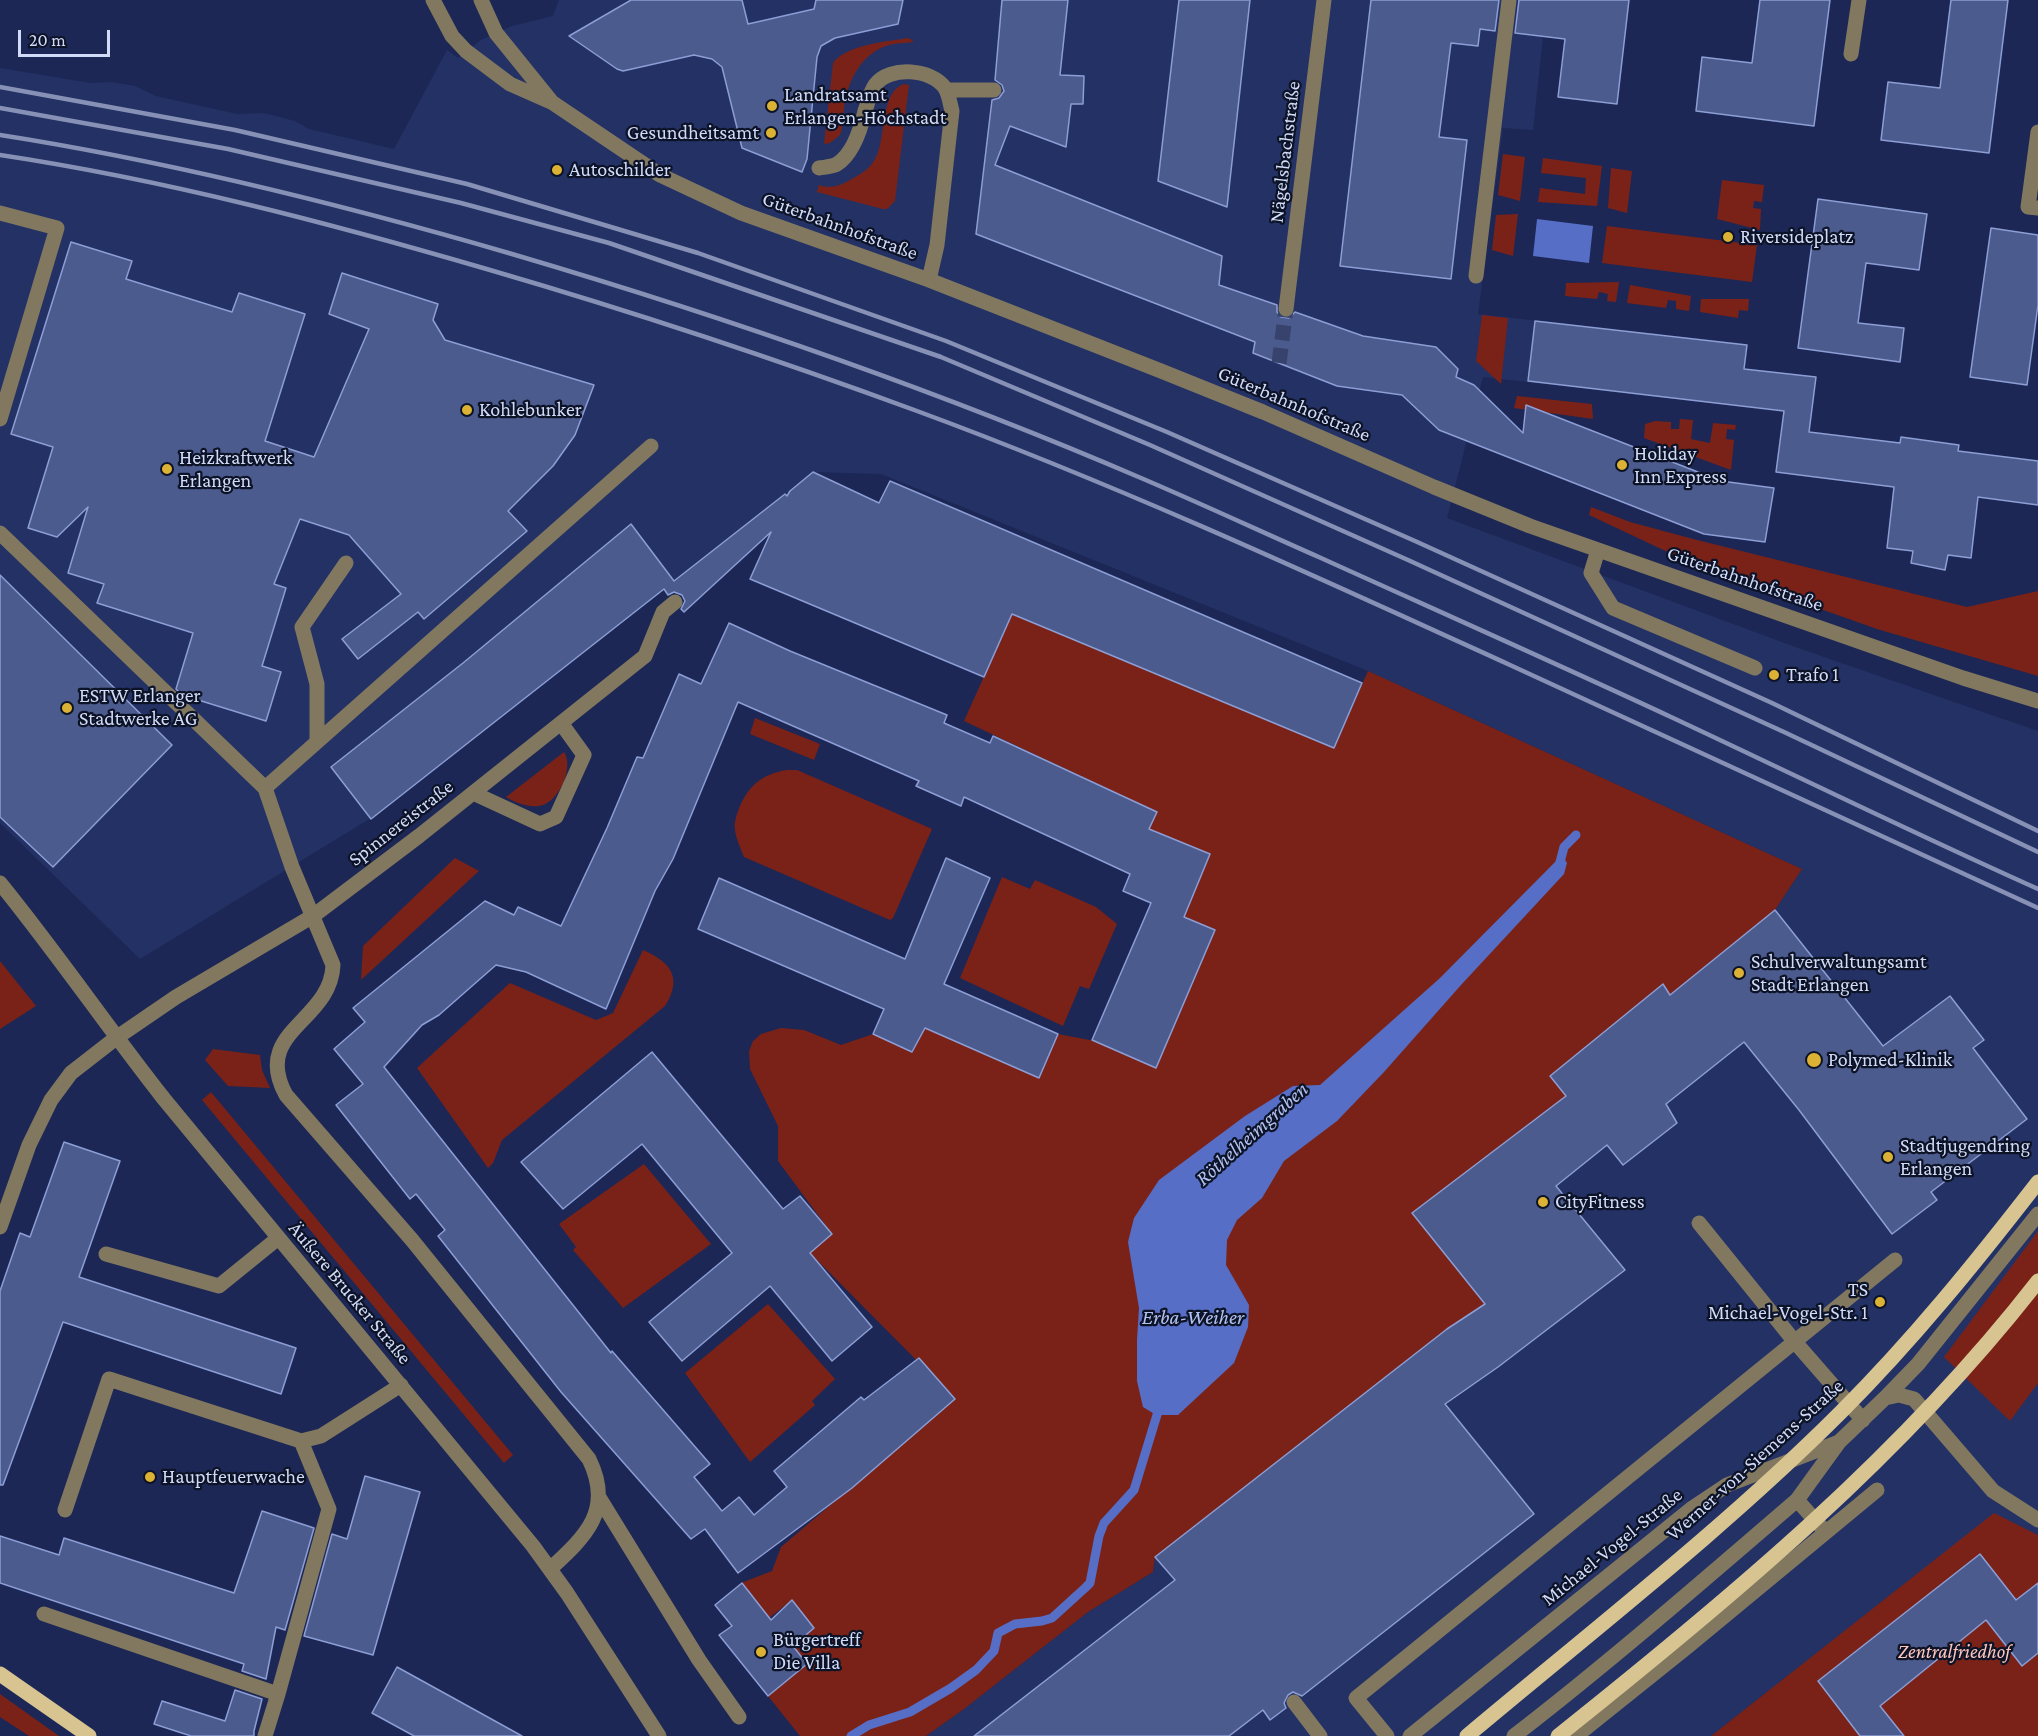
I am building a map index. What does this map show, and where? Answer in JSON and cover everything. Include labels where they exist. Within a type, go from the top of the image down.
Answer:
[{"type":"main road","name":"Werner-von-Siemens-Straße","points":[[1467,1736],[1731,1515],[1840,1413],[1907,1343],[1949,1294],[2038,1182]]},
{"type":"main road","points":[[1558,1736],[1765,1565],[1872,1467],[1952,1382],[2038,1281]]},
{"type":"main road","points":[[0,1674],[89,1736]]},
{"type":"street","name":"Güterbahnhofstraße","points":[[433,0],[452,36],[466,51],[510,84],[553,103],[660,176],[741,213],[929,280],[1263,412],[1434,487],[1530,526],[1964,678],[2038,700]]},
{"type":"street","name":"Güterbahnhofstraße","points":[[481,0],[496,33],[553,103]]},
{"type":"street","name":"Nägelsbachstraße","points":[[1286,309],[1324,0]]},
{"type":"street","points":[[1476,276],[1509,0]]},
{"type":"street","points":[[1851,54],[1859,0]]},
{"type":"street","points":[[819,168],[838,163],[851,148],[875,84],[887,75],[896,72],[926,75],[938,81],[947,90],[952,111],[937,245],[929,280]]},
{"type":"street","points":[[947,90],[994,90]]},
{"type":"street","points":[[2038,132],[2028,207],[2038,208]]},
{"type":"street","points":[[0,213],[57,228],[0,419]]},
{"type":"street","points":[[265,788],[651,446]]},
{"type":"street","points":[[0,533],[265,788],[292,867],[333,965],[332,977],[319,1004],[287,1035],[279,1053],[277,1070],[279,1082],[286,1095],[412,1240],[589,1459],[600,1489],[600,1499],[594,1517],[578,1544],[550,1569]]},
{"type":"street","points":[[1598,550],[1591,573],[1613,608],[1755,668]]},
{"type":"street","points":[[317,741],[317,684],[302,627],[346,562]]},
{"type":"street","name":"Spinnereistraße","points":[[0,1227],[29,1145],[51,1100],[71,1073],[116,1038],[176,997],[313,916],[473,793],[645,656],[663,612],[675,602]]},
{"type":"street","points":[[473,793],[540,824],[556,817],[584,755],[561,723]]},
{"type":"street","name":"Äußere Brucker Straße","points":[[0,883],[44,937],[116,1038],[277,1239],[401,1385],[550,1569],[659,1736]]},
{"type":"street","name":"Michael-Vogel-Straße","points":[[1410,1736],[1690,1509],[1727,1485],[1839,1442],[1918,1364],[2038,1214]]},
{"type":"street","points":[[1699,1223],[1795,1342],[1863,1420]]},
{"type":"street","points":[[106,1254],[219,1286],[277,1239]]},
{"type":"street","points":[[1387,1736],[1356,1698],[1895,1260]]},
{"type":"street","points":[[65,1510],[109,1379],[301,1441],[321,1436],[401,1385]]},
{"type":"street","points":[[1885,1398],[1899,1395],[1914,1400],[1993,1491],[2038,1520]]},
{"type":"street","points":[[265,1736],[329,1509],[301,1441]]},
{"type":"street","points":[[1514,1736],[1602,1667],[1797,1500],[1839,1442]]},
{"type":"street","points":[[1576,1736],[1877,1490]]},
{"type":"street","points":[[600,1499],[699,1660],[739,1717]]},
{"type":"street","points":[[1797,1500],[1827,1533]]},
{"type":"street","points":[[44,1614],[278,1694]]},
{"type":"street","points":[[1294,1702],[1320,1736]]},
{"type":"shaded area","points":[[559,0],[1547,0],[1533,130],[1503,128],[1478,314],[1747,345],[1739,406],[1483,377],[1447,518],[1798,648],[2038,731],[2038,1535],[1994,1514],[1711,1736],[926,1736],[1088,1612],[1153,1572],[1155,1557],[1485,1304],[1412,1213],[1516,1136],[1663,984],[1670,995],[1775,910],[1802,869],[1368,671],[881,474],[814,472],[371,818],[140,959],[0,823],[0,68],[90,83],[112,82],[135,86],[156,96],[237,114],[263,113],[295,121],[309,129],[394,149],[447,50],[458,58],[481,40],[512,26],[553,16]]},
{"type":"green space","points":[[909,38],[914,42],[886,46],[870,55],[858,68],[847,93],[840,135],[830,143],[824,144],[833,63],[847,52],[857,48]]},
{"type":"green space","points":[[904,84],[909,85],[895,201],[887,209],[883,209],[817,192],[819,185],[831,187],[842,184],[861,174],[873,163],[879,150],[887,106],[896,89]]},
{"type":"green space","points":[[1503,154],[1525,157],[1520,201],[1498,195]]},
{"type":"green space","points":[[1543,158],[1602,166],[1597,206],[1538,202],[1540,188],[1585,194],[1586,178],[1541,173]]},
{"type":"green space","points":[[1611,168],[1632,171],[1627,213],[1608,208]]},
{"type":"green space","points":[[1722,180],[1764,185],[1762,202],[1754,201],[1753,208],[1761,209],[1760,230],[1717,219]]},
{"type":"green space","points":[[1518,214],[1513,256],[1492,250],[1496,215]]},
{"type":"green space","points":[[1607,226],[1757,245],[1752,282],[1602,263]]},
{"type":"green space","points":[[1619,282],[1616,302],[1607,301],[1608,294],[1599,292],[1597,299],[1565,296],[1566,283]]},
{"type":"green space","points":[[1630,285],[1691,296],[1689,311],[1676,309],[1676,301],[1668,300],[1666,308],[1627,303]]},
{"type":"green space","points":[[1701,299],[1749,299],[1748,311],[1739,310],[1738,318],[1700,312]]},
{"type":"green space","points":[[1482,315],[1508,318],[1501,384],[1476,361]]},
{"type":"green space","points":[[1517,396],[1592,404],[1593,419],[1514,408]]},
{"type":"green space","points":[[1680,419],[1693,420],[1691,439],[1710,443],[1713,423],[1736,425],[1735,430],[1727,429],[1726,439],[1734,440],[1731,470],[1644,438],[1645,424],[1655,421],[1671,422],[1671,429],[1679,429]]},
{"type":"green space","points":[[1591,507],[1630,522],[1697,540],[1967,607],[2038,591],[2038,676],[1877,629],[1691,563],[1589,515]]},
{"type":"green space","points":[[1012,614],[1334,748],[1368,671],[1802,869],[1775,910],[1670,995],[1663,984],[1566,1096],[1412,1213],[1485,1304],[1155,1557],[1153,1572],[1088,1612],[926,1736],[800,1736],[768,1696],[807,1664],[793,1646],[814,1628],[792,1600],[769,1618],[741,1583],[772,1571],[781,1547],[955,1399],[810,1253],[832,1234],[778,1161],[778,1126],[750,1069],[749,1051],[753,1041],[761,1034],[781,1028],[804,1030],[841,1045],[873,1034],[912,1052],[925,1028],[1039,1078],[1058,1034],[1095,1041],[1215,930],[1184,917],[1210,854],[1149,829],[1157,812],[964,721]]},
{"type":"green space","points":[[755,718],[820,744],[814,760],[750,734]]},
{"type":"green space","points":[[564,752],[567,766],[564,782],[549,802],[529,806],[506,797]]},
{"type":"green space","points":[[787,770],[797,770],[932,829],[893,918],[890,920],[744,857],[737,840],[735,827],[742,803],[746,795],[762,778]]},
{"type":"green space","points":[[455,858],[479,871],[361,980],[363,946]]},
{"type":"green space","points":[[1002,877],[1030,889],[1035,880],[1096,907],[1117,924],[1089,989],[1080,986],[1063,1026],[960,978]]},
{"type":"green space","points":[[643,950],[661,960],[671,972],[673,987],[665,1006],[502,1140],[493,1163],[488,1168],[417,1068],[510,983],[596,1020],[613,1013]]},
{"type":"green space","points":[[0,961],[36,1006],[0,1029]]},
{"type":"green space","points":[[213,1049],[260,1055],[262,1070],[270,1088],[228,1086],[205,1060]]},
{"type":"green space","points":[[211,1092],[513,1455],[504,1463],[202,1100]]},
{"type":"green space","points":[[644,1164],[711,1244],[623,1308],[573,1250],[576,1247],[559,1224]]},
{"type":"green space","points":[[2038,1231],[2038,1383],[2010,1421],[1944,1357]]},
{"type":"green space","points":[[768,1304],[835,1379],[812,1401],[815,1405],[750,1462],[685,1373]]},
{"type":"green space","name":"Zentralfriedhof","points":[[1994,1513],[2038,1535],[2038,1736],[1711,1736]]},
{"type":"green space","points":[[0,1694],[59,1736],[29,1736],[0,1717]]},
{"type":"water","points":[[1537,219],[1593,226],[1589,263],[1533,256]]},
{"type":"water","name":"Erba-Weiher","points":[[1562,855],[1567,863],[1564,874],[1337,1121],[1284,1161],[1262,1198],[1237,1220],[1227,1240],[1226,1265],[1249,1305],[1248,1327],[1234,1363],[1178,1415],[1156,1415],[1143,1407],[1137,1381],[1139,1308],[1128,1242],[1134,1218],[1159,1180],[1245,1116],[1293,1086],[1320,1085],[1440,978]]},
{"type":"building","name":"Landratsamt Erlangen-Höchstadt","points":[[631,0],[742,0],[748,24],[814,9],[816,0],[903,0],[898,24],[835,38],[821,46],[817,57],[807,159],[802,172],[742,148],[722,67],[712,59],[694,55],[623,71],[569,36]]},
{"type":"building","points":[[1002,0],[1068,0],[1060,75],[1084,76],[1083,104],[1071,104],[1066,147],[1010,126],[995,165],[1222,256],[1219,285],[1277,305],[1277,312],[1281,317],[1289,318],[1295,312],[1363,336],[1436,347],[1458,369],[1456,377],[1474,385],[1523,433],[1526,405],[1721,481],[1774,488],[1765,542],[1704,534],[1439,430],[1402,395],[1337,386],[1253,353],[1255,342],[976,234],[992,100],[999,98],[1004,91],[1002,85],[995,80]]},
{"type":"building","points":[[1179,0],[1250,0],[1227,207],[1158,181]]},
{"type":"building","points":[[1371,0],[1499,0],[1495,31],[1480,29],[1478,46],[1451,43],[1439,137],[1467,140],[1451,279],[1340,266]]},
{"type":"building","points":[[1519,0],[1629,0],[1617,104],[1558,97],[1565,39],[1515,33]]},
{"type":"building","points":[[1760,0],[1830,0],[1814,126],[1696,111],[1702,57],[1752,63]]},
{"type":"building","points":[[1951,0],[2008,0],[1989,153],[1881,140],[1888,82],[1940,88]]},
{"type":"building","points":[[1818,199],[1927,214],[1919,270],[1866,263],[1858,323],[1904,328],[1900,362],[1798,348]]},
{"type":"building","points":[[1991,228],[2038,235],[2038,305],[2027,385],[1970,377]]},
{"type":"building","points":[[71,242],[132,261],[126,279],[232,312],[239,293],[305,314],[265,441],[314,457],[369,329],[329,314],[342,273],[438,304],[433,320],[445,340],[594,385],[575,435],[553,466],[508,511],[527,531],[424,619],[418,612],[358,659],[342,639],[401,594],[349,535],[300,519],[274,584],[286,588],[262,666],[281,672],[266,721],[182,695],[176,689],[193,633],[97,603],[104,584],[68,573],[88,507],[57,537],[28,528],[53,447],[11,434]]},
{"type":"building","points":[[1535,321],[1747,345],[1744,369],[1816,377],[1809,432],[1900,443],[1901,437],[1959,445],[1958,451],[2038,461],[2038,505],[1978,497],[1971,558],[1948,555],[1945,570],[1911,563],[1913,551],[1887,548],[1894,487],[1776,472],[1784,411],[1528,381]]},
{"type":"building","points":[[813,472],[879,503],[890,481],[1362,683],[1334,748],[1012,614],[984,677],[750,579],[771,532],[684,612],[681,609],[685,601],[682,595],[674,592],[668,595],[664,589],[371,819],[331,767],[463,663],[631,524],[674,581],[785,494],[787,496]]},
{"type":"building","name":"ESTW Erlanger Stadtwerke AG","points":[[0,575],[172,745],[53,867],[0,817]]},
{"type":"building","points":[[729,623],[790,651],[947,715],[944,723],[990,743],[993,736],[1157,812],[1149,829],[1210,854],[1184,917],[1215,930],[1156,1068],[1092,1040],[1151,903],[1123,891],[1130,874],[964,797],[961,806],[916,786],[919,781],[738,702],[673,859],[655,891],[606,1009],[526,972],[496,965],[439,1015],[422,1025],[384,1067],[611,1353],[612,1351],[710,1464],[694,1477],[722,1511],[739,1497],[754,1515],[787,1487],[774,1471],[861,1397],[864,1400],[919,1358],[955,1399],[852,1488],[738,1573],[705,1529],[691,1539],[561,1392],[438,1236],[445,1230],[416,1194],[410,1199],[336,1105],[363,1084],[334,1049],[365,1022],[353,1008],[485,901],[514,915],[518,907],[561,926],[637,757],[643,758],[679,674],[701,684]]},
{"type":"building","points":[[946,858],[990,878],[944,984],[1058,1034],[1039,1078],[925,1028],[912,1052],[873,1034],[884,1009],[698,929],[719,878],[905,959]]},
{"type":"building","points":[[1775,910],[1883,1046],[1950,996],[1984,1040],[1973,1048],[2027,1119],[1931,1192],[1937,1200],[1892,1234],[1799,1110],[1744,1042],[1666,1104],[1677,1123],[1623,1165],[1607,1145],[1556,1186],[1625,1270],[1498,1367],[1445,1404],[1534,1514],[1302,1696],[1293,1692],[1288,1695],[1284,1703],[1286,1708],[1270,1720],[1263,1710],[1229,1736],[974,1736],[1175,1580],[1155,1557],[1447,1329],[1485,1304],[1412,1213],[1566,1096],[1550,1076],[1663,984],[1670,995]]},
{"type":"building","points":[[652,1052],[783,1209],[800,1196],[832,1234],[810,1253],[872,1327],[832,1361],[770,1286],[682,1361],[649,1322],[732,1253],[642,1144],[563,1209],[521,1162]]},
{"type":"building","points":[[64,1142],[120,1161],[79,1277],[296,1348],[281,1394],[63,1322],[3,1485],[0,1485],[0,1291],[20,1233],[30,1237]]},
{"type":"building","points":[[365,1476],[420,1492],[373,1655],[304,1636],[332,1534],[347,1539]]},
{"type":"building","points":[[262,1511],[314,1528],[285,1630],[276,1627],[266,1679],[242,1671],[244,1664],[0,1583],[0,1536],[59,1555],[64,1538],[234,1593]]},
{"type":"building","points":[[1980,1554],[2016,1600],[2038,1583],[2038,1653],[2022,1666],[1986,1620],[1880,1706],[1904,1736],[1860,1736],[1818,1681]]},
{"type":"building","points":[[742,1583],[771,1620],[792,1600],[814,1628],[793,1646],[807,1664],[768,1696],[719,1635],[732,1626],[715,1605]]},
{"type":"building","points":[[397,1667],[522,1736],[414,1736],[372,1713]]},
{"type":"building","points":[[235,1690],[262,1699],[254,1736],[191,1736],[154,1724],[162,1701],[225,1721]]},
{"type":"waterway","name":"Röthelheimgraben","points":[[1559,866],[1564,847],[1576,835]]},
{"type":"waterway","name":"Röthelheimgraben","points":[[851,1736],[869,1725],[910,1712],[951,1688],[976,1670],[994,1651],[998,1633],[1015,1624],[1052,1618],[1090,1583],[1099,1536],[1104,1523],[1134,1490],[1160,1405]]},
{"type":"tunnel","points":[[1279,363],[1286,309]]},
{"type":"railway","points":[[0,87],[235,130],[467,184],[698,253],[946,341],[1167,432],[1415,541],[1772,703],[2038,831]]},
{"type":"railway","points":[[0,108],[228,149],[461,203],[609,243],[941,357],[1150,445],[1408,560],[1784,732],[2038,852]]},
{"type":"railway","points":[[0,135],[129,158],[258,186],[449,236],[672,303],[908,385],[1064,446],[1209,508],[1627,697],[2038,889]]},
{"type":"railway","points":[[0,155],[186,190],[430,253],[651,319],[917,411],[1067,469],[1290,565],[2038,908]]},
{"type":"place","name":"Landratsamt Erlangen-Höchstadt","points":[[772,106]]},
{"type":"place","name":"Gesundheitsamt","points":[[771,133]]},
{"type":"place","name":"Autoschilder","points":[[557,170]]},
{"type":"place","name":"Riversideplatz","points":[[1728,237]]},
{"type":"place","name":"Kohlebunker","points":[[467,410]]},
{"type":"place","name":"Holiday Inn Express","points":[[1622,465]]},
{"type":"place","name":"Heizkraftwerk Erlangen","points":[[167,469]]},
{"type":"place","name":"Trafo 1","points":[[1774,675]]},
{"type":"place","name":"ESTW Erlanger Stadtwerke AG","points":[[67,708]]},
{"type":"place","name":"Schulverwaltungsamt Stadt Erlangen","points":[[1739,973]]},
{"type":"place","name":"Polymed-Klinik","points":[[1814,1060]]},
{"type":"place","name":"Stadtjugendring Erlangen","points":[[1888,1157]]},
{"type":"place","name":"CityFitness","points":[[1543,1202]]},
{"type":"place","name":"TS Michael-Vogel-Str. 1","points":[[1880,1302]]},
{"type":"place","name":"Hauptfeuerwache","points":[[150,1477]]},
{"type":"place","name":"Bürgertreff Die Villa","points":[[761,1652]]}]
